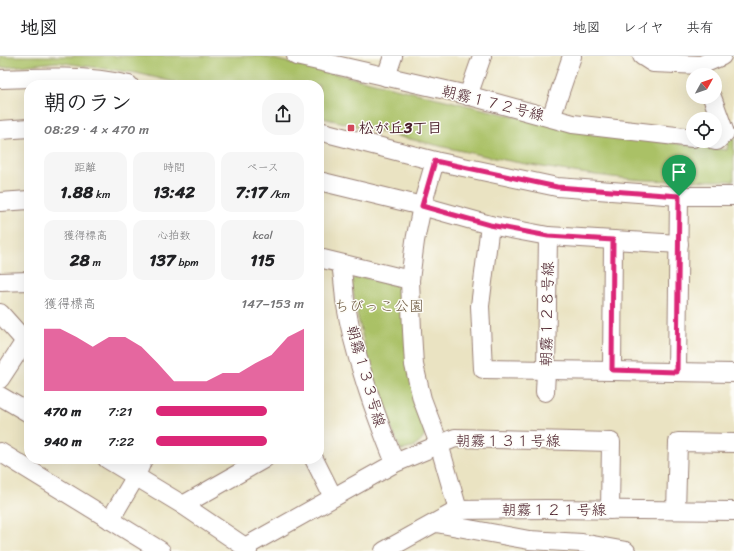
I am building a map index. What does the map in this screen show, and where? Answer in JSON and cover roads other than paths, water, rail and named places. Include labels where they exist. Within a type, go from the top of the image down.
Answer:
[{"type":"street","points":[[386,77],[393,56]]},
{"type":"street","points":[[468,96],[482,56]]},
{"type":"street","points":[[551,118],[572,56]]},
{"type":"street","points":[[642,56],[653,63],[675,59],[698,68]]},
{"type":"street","points":[[706,68],[722,56]]},
{"type":"street","name":"朝霧１７２号線","points":[[302,57],[468,96],[573,124],[686,137]]},
{"type":"street","points":[[0,79],[25,80]]},
{"type":"street","points":[[722,125],[725,133],[722,136]]},
{"type":"street","points":[[0,130],[24,128]]},
{"type":"street","points":[[324,132],[435,161],[557,187],[679,196],[734,196]]},
{"type":"street","points":[[384,551],[458,510],[439,444],[422,399],[414,365],[410,280],[415,241],[422,206],[435,161]]},
{"type":"street","points":[[324,182],[422,206],[490,225],[548,236],[679,244]]},
{"type":"street","points":[[677,372],[679,196]]},
{"type":"street","points":[[0,202],[24,200]]},
{"type":"street","points":[[490,225],[480,306],[483,369],[734,373]]},
{"type":"street","name":"朝霧１２８号線","points":[[545,392],[548,236]]},
{"type":"street","points":[[612,370],[613,240]]},
{"type":"street","points":[[324,259],[410,280]]},
{"type":"street","name":"朝霧１３３号線","points":[[341,264],[346,301],[359,360],[377,419],[395,463]]},
{"type":"street","points":[[0,282],[24,281]]},
{"type":"street","points":[[0,313],[24,338]]},
{"type":"street","points":[[0,379],[24,345]]},
{"type":"street","points":[[0,396],[24,410]]},
{"type":"street","name":"朝霧１３１号線","points":[[247,549],[334,497],[395,463],[455,438],[545,435],[611,442],[610,510]]},
{"type":"street","points":[[676,510],[678,442],[734,443]]},
{"type":"street","points":[[0,452],[161,551]]},
{"type":"street","points":[[116,464],[183,505],[247,549]]},
{"type":"street","points":[[110,520],[136,476],[141,464]]},
{"type":"street","points":[[317,464],[334,497]]},
{"type":"street","points":[[183,505],[241,465]]},
{"type":"street","name":"朝霧１２１号線","points":[[458,510],[734,511]]},
{"type":"street","points":[[436,523],[528,545],[582,543],[626,551]]},
{"type":"place","name":"松が丘3丁目","points":[[351,128]]},
{"type":"park label","name":"ちびっこ公園","points":[[379,306]]}]
